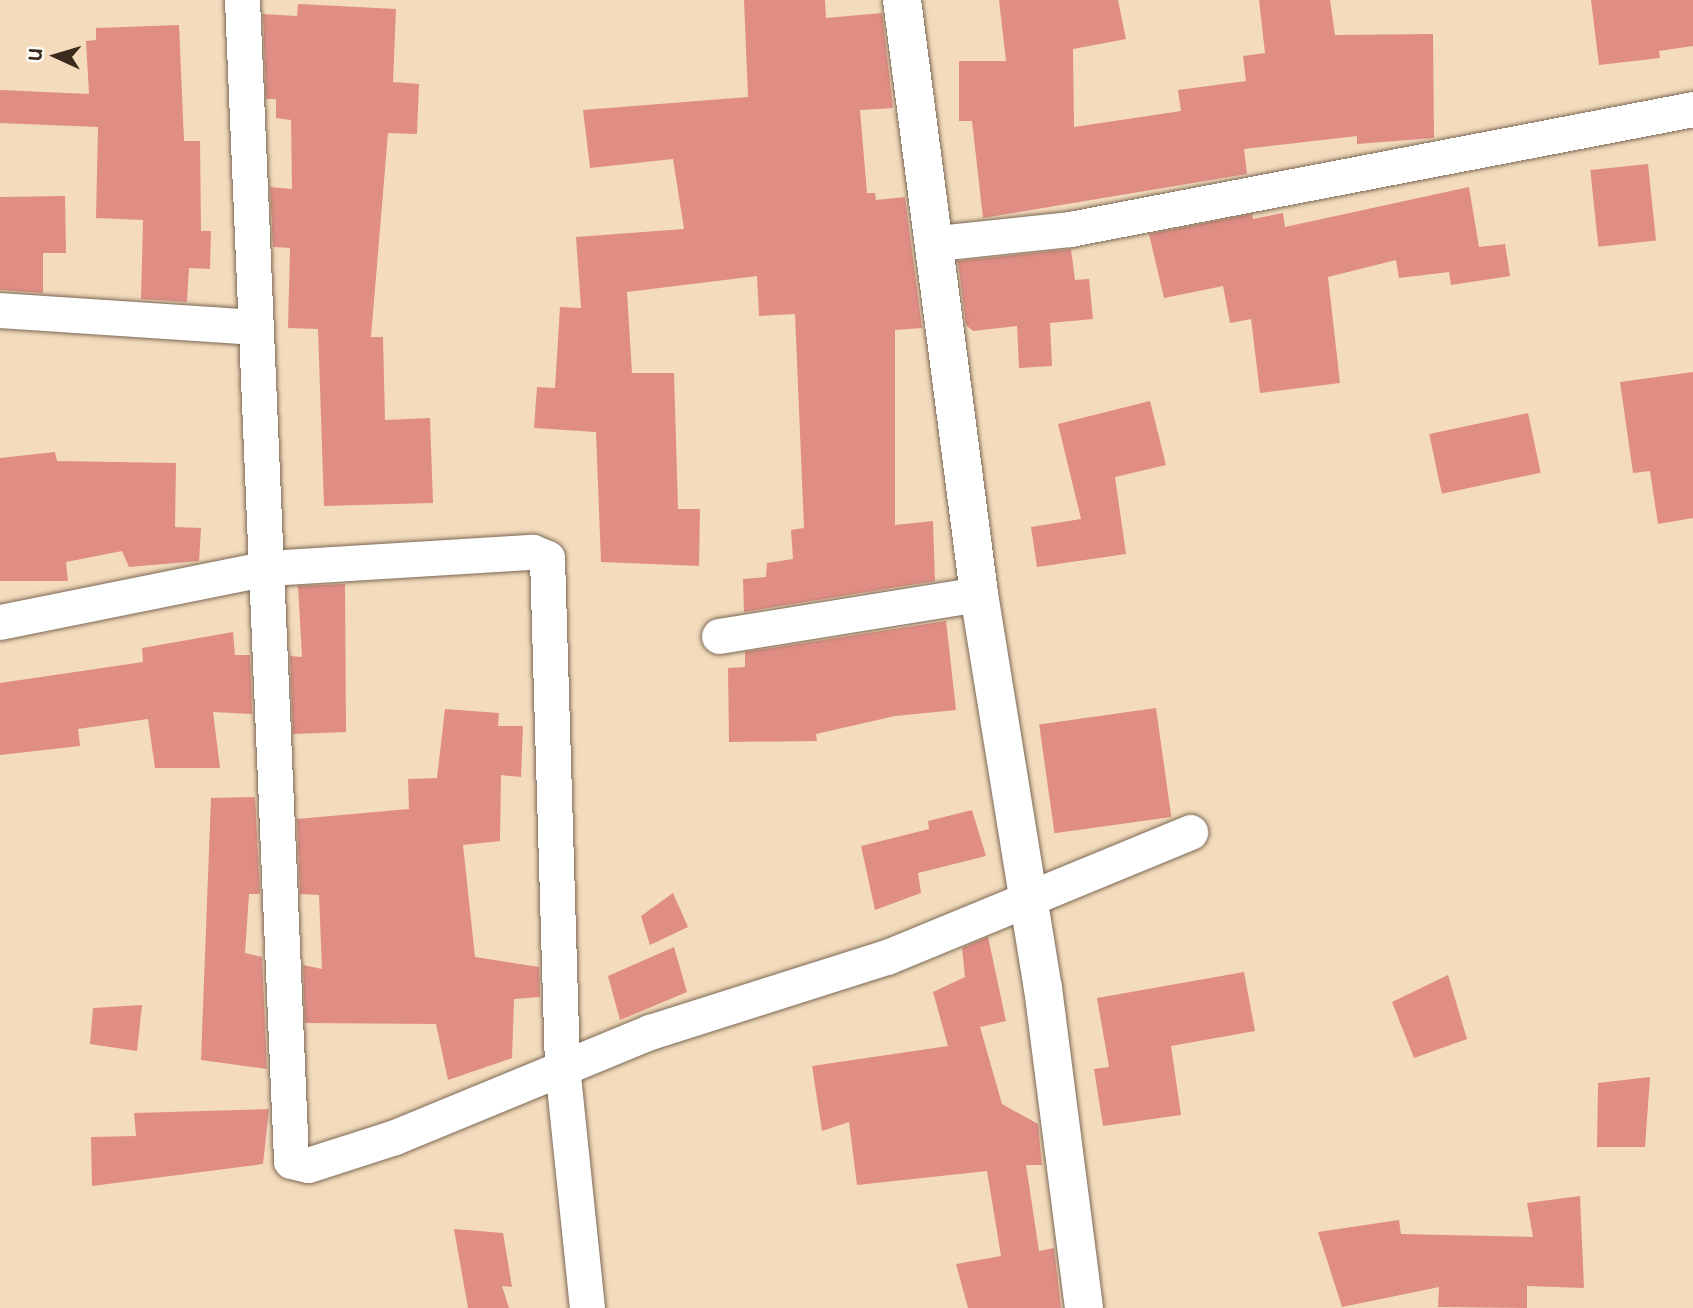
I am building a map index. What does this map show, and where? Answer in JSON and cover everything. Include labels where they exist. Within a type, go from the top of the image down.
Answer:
[{"type":"street","points":[[242,0],[253,327],[268,568],[291,1161],[309,1165],[396,1137],[562,1066],[1027,905],[1190,832]]},
{"type":"street","points":[[902,0],[937,243],[979,594],[1027,905],[1084,1308]]},
{"type":"street","points":[[937,243],[1070,229],[1693,108]]},
{"type":"street","points":[[0,310],[253,327]]},
{"type":"street","points":[[0,622],[268,568],[533,552],[547,558],[562,1066],[587,1308]]},
{"type":"street","points":[[719,636],[979,594]]},
{"type":"building","points":[[744,0],[825,0],[826,18],[882,13],[893,108],[860,110],[867,193],[875,193],[876,200],[905,197],[922,328],[895,330],[895,525],[933,521],[935,581],[744,612],[743,579],[766,577],[767,563],[793,559],[791,530],[804,528],[795,314],[759,316],[757,276],[627,292],[632,373],[674,373],[678,509],[700,509],[699,566],[601,562],[596,432],[534,428],[537,387],[555,388],[560,307],[581,308],[576,237],[684,229],[673,159],[590,168],[583,110],[748,97]]},
{"type":"building","points":[[999,0],[1118,0],[1126,39],[1073,49],[1074,127],[1181,111],[1178,90],[1246,81],[1243,56],[1265,53],[1259,0],[1330,0],[1335,35],[1433,34],[1434,138],[1357,144],[1357,136],[1244,149],[1247,174],[983,218],[972,121],[959,121],[959,61],[1006,61]]},
{"type":"building","points":[[1591,0],[1693,0],[1693,46],[1659,51],[1660,58],[1599,65]]},
{"type":"building","points":[[298,4],[396,9],[393,82],[419,84],[417,134],[388,133],[371,337],[383,337],[385,420],[430,418],[433,503],[324,506],[318,329],[288,328],[290,248],[273,247],[270,187],[292,189],[291,120],[276,118],[276,99],[266,99],[263,14],[297,16]]},
{"type":"building","points":[[179,25],[184,141],[200,141],[201,231],[211,231],[210,269],[189,268],[187,302],[141,299],[143,220],[96,218],[98,127],[0,123],[0,90],[89,94],[86,41],[96,40],[96,28]]},
{"type":"building","points":[[1648,164],[1656,241],[1598,247],[1590,170]]},
{"type":"building","points":[[1469,187],[1479,247],[1505,244],[1510,276],[1451,285],[1449,272],[1399,278],[1396,260],[1328,277],[1340,383],[1260,393],[1251,319],[1230,323],[1223,286],[1164,298],[1149,234],[1252,214],[1253,219],[1283,213],[1285,227]]},
{"type":"building","points":[[65,196],[66,253],[43,253],[43,293],[0,290],[0,197]]},
{"type":"building","points":[[1071,249],[1075,280],[1089,279],[1093,319],[1050,323],[1052,366],[1019,368],[1017,326],[973,331],[966,325],[958,261]]},
{"type":"building","points":[[1693,372],[1693,518],[1658,524],[1650,471],[1633,473],[1620,382]]},
{"type":"building","points":[[1150,401],[1166,465],[1115,477],[1126,554],[1037,567],[1031,527],[1081,519],[1058,424]]},
{"type":"building","points":[[1528,413],[1541,473],[1442,494],[1429,434]]},
{"type":"building","points":[[55,452],[57,461],[176,463],[175,527],[201,528],[199,561],[129,567],[122,551],[66,562],[68,581],[0,581],[0,458]]},
{"type":"building","points":[[345,584],[346,732],[293,734],[290,656],[302,657],[298,586]]},
{"type":"building","points":[[946,621],[956,710],[895,716],[816,734],[817,741],[729,742],[728,668],[745,667],[745,652]]},
{"type":"building","points":[[233,632],[235,655],[250,655],[252,714],[213,712],[220,768],[155,768],[148,719],[78,729],[80,746],[0,755],[0,683],[143,662],[142,648]]},
{"type":"building","points":[[1156,708],[1171,817],[1054,833],[1039,724]]},
{"type":"building","points":[[445,709],[499,713],[498,726],[523,726],[521,777],[501,775],[500,841],[463,845],[475,957],[539,967],[540,997],[514,999],[512,1058],[448,1080],[436,1024],[305,1023],[303,965],[322,969],[319,895],[300,894],[297,819],[409,809],[408,779],[437,778]]},
{"type":"building","points":[[255,797],[260,894],[249,894],[245,953],[262,957],[267,1069],[201,1060],[211,798]]},
{"type":"building","points":[[972,810],[986,856],[918,873],[921,893],[875,910],[861,846],[929,829],[928,821]]},
{"type":"building","points":[[673,893],[688,927],[650,945],[641,916]]},
{"type":"building","points":[[988,937],[1006,1021],[980,1027],[1002,1104],[1038,1124],[1042,1165],[1026,1165],[1039,1251],[1054,1248],[1061,1308],[968,1308],[956,1264],[1001,1256],[987,1171],[857,1185],[849,1122],[822,1131],[812,1066],[948,1046],[933,992],[965,977],[962,948]]},
{"type":"building","points":[[674,947],[687,992],[620,1020],[608,976]]},
{"type":"building","points":[[1244,972],[1255,1031],[1171,1046],[1181,1115],[1103,1126],[1094,1069],[1109,1067],[1097,998]]},
{"type":"building","points":[[1448,975],[1467,1039],[1414,1058],[1392,1002]]},
{"type":"building","points":[[142,1005],[137,1051],[90,1044],[93,1008]]},
{"type":"building","points":[[1650,1077],[1645,1147],[1597,1147],[1598,1083]]},
{"type":"building","points":[[269,1109],[263,1164],[92,1186],[91,1137],[136,1136],[134,1113]]},
{"type":"building","points":[[1580,1196],[1584,1288],[1527,1286],[1527,1308],[1438,1307],[1439,1287],[1342,1307],[1318,1232],[1399,1220],[1401,1234],[1533,1237],[1527,1203]]},
{"type":"building","points":[[454,1229],[503,1233],[512,1287],[502,1286],[509,1308],[468,1308]]}]
